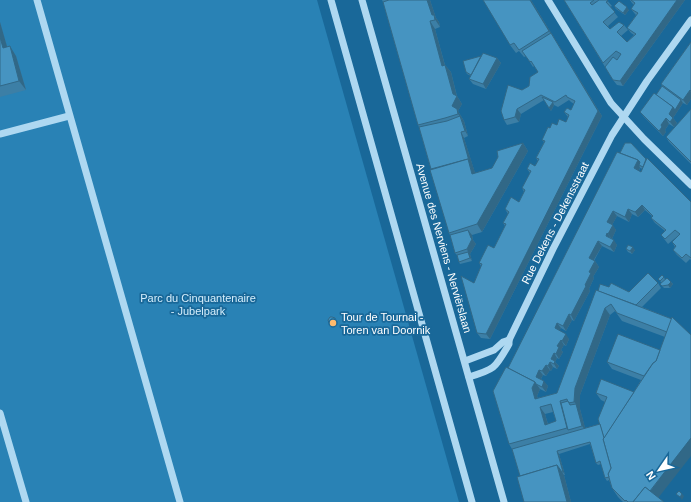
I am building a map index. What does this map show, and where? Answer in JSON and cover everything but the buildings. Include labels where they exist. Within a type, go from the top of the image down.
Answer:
[{"type":"street","points":[[37,0],[180,502]]},
{"type":"street","points":[[331,0],[472,502]]},
{"type":"street","name":"Avenue des Nerviens - Nerviërslaan","points":[[362,0],[504,502]]},
{"type":"street","points":[[548,0],[606,95],[644,139],[691,185]]},
{"type":"street","name":"Rue Dekens - Dekensstraat","points":[[469,377],[489,371],[497,365],[510,344],[509,340],[556,242],[612,135],[647,81],[691,20]]},
{"type":"street","points":[[0,134],[69,116]]},
{"type":"street","points":[[465,361],[494,350],[503,342],[509,340]]},
{"type":"street","points":[[0,413],[26,502]]},
{"type":"green space","name":"Parc du Cinquantenaire - Jubelpark","points":[[0,0],[317,0],[459,502],[0,502]]},
{"type":"place","name":"Tour de Tournai - Toren van Doornik","points":[[333,323]]}]
